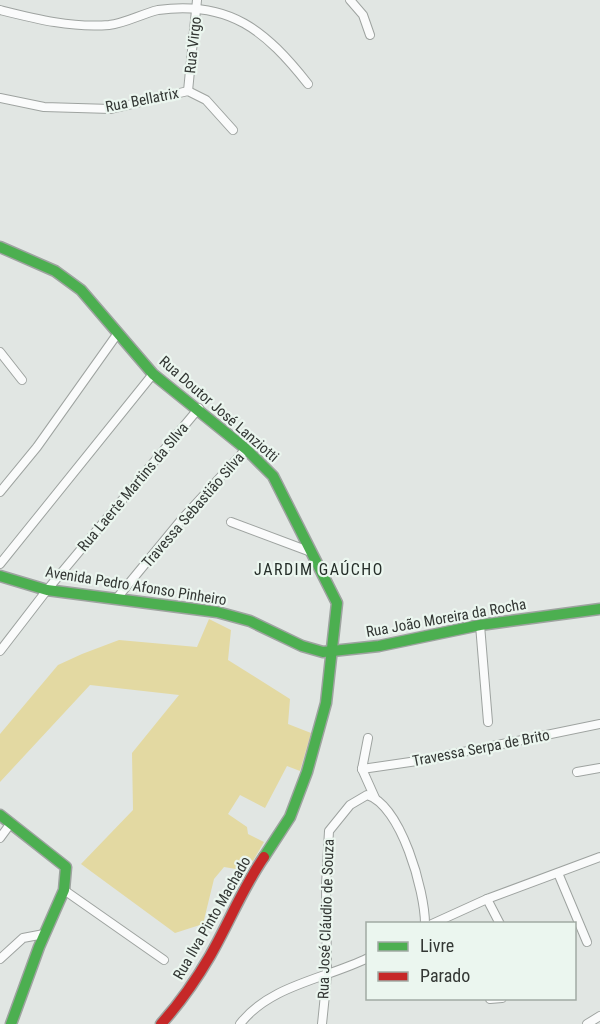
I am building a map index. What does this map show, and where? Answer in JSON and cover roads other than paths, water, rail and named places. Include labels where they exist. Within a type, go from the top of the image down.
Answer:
[{"type":"street","points":[[350,0],[363,15],[370,35]]},
{"type":"street","points":[[0,10],[73,25],[112,25],[158,10],[197,3],[227,13],[258,28],[279,47],[308,84]]},
{"type":"street","name":"Rua Virgo","points":[[188,91],[197,3]]},
{"type":"street","name":"Rua Bellatrix","points":[[0,98],[44,107],[111,108],[188,91],[206,100],[233,130]]},
{"type":"street","name":"Rua Doutor José Lanziotti","points":[[0,247],[55,271],[81,290],[153,374],[199,408],[273,476],[337,603],[333,652]]},
{"type":"street","points":[[0,492],[37,447],[118,333]]},
{"type":"street","points":[[0,352],[22,380]]},
{"type":"street","points":[[0,564],[153,374]]},
{"type":"street","name":"Rua Laerte Martins da SIlva","points":[[0,651],[47,590],[199,408]]},
{"type":"street","name":"Travessa Sebastião Silva","points":[[117,598],[182,519],[246,449]]},
{"type":"street","points":[[231,522],[312,552]]},
{"type":"street","name":"Avenida Pedro Afonso Pinheiro","points":[[0,576],[47,590],[217,612],[250,621],[302,646],[333,652]]},
{"type":"street","name":"Rua João Moreira da Rocha","points":[[333,652],[415,640],[480,625],[600,609]]},
{"type":"street","points":[[480,625],[488,722]]},
{"type":"street","name":"Rua Ilva Pinto Machado","points":[[161,1024],[182,1000],[211,955],[243,888],[290,817],[307,772],[326,703],[333,652]]},
{"type":"street","name":"Travessa Serpa de Brito","points":[[362,769],[424,760],[600,724]]},
{"type":"street","points":[[368,738],[362,769],[371,797],[387,809],[414,862],[425,907],[425,922]]},
{"type":"street","points":[[577,772],[600,768]]},
{"type":"street","name":"Rua José Cláudio de Souza","points":[[322,1024],[327,975],[326,885],[330,831],[350,805],[371,797]]},
{"type":"street","points":[[0,815],[66,867],[64,890],[44,934],[11,1024]]},
{"type":"street","points":[[0,838],[11,823]]},
{"type":"street","points":[[436,922],[487,899],[600,857]]},
{"type":"street","points":[[558,873],[587,942]]},
{"type":"street","points":[[64,890],[164,960]]},
{"type":"street","points":[[487,899],[499,922]]},
{"type":"street","points":[[0,959],[23,938],[44,934]]},
{"type":"street","points":[[240,1024],[258,1004],[284,990],[366,959]]},
{"type":"street","points":[[587,1024],[600,1016]]},
{"type":"district","name":"JARDIM GAÚCHO","points":[[319,569]]}]
